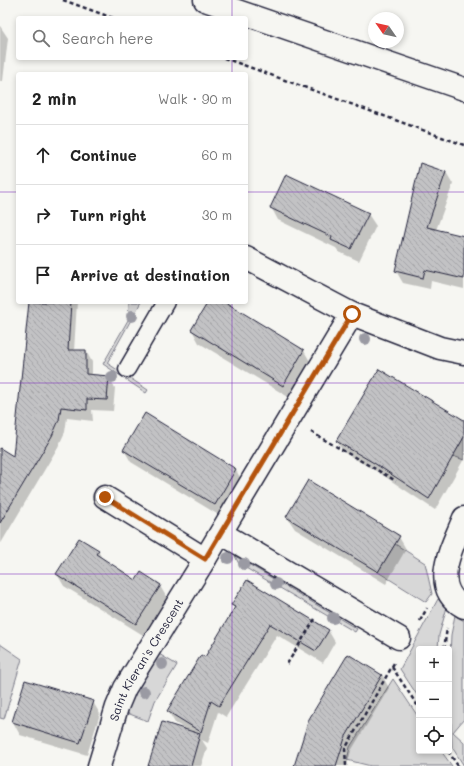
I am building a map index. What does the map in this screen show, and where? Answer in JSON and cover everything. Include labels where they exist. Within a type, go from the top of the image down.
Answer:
[{"type":"street","points":[[204,0],[464,89]]},
{"type":"street","points":[[248,259],[352,314],[440,348],[464,353]]},
{"type":"street","name":"Saint Kieran's Crescent","points":[[99,766],[117,707],[125,688],[221,533],[352,314]]},
{"type":"street","points":[[105,497],[205,559]]},
{"type":"street","points":[[464,518],[445,567],[445,577],[448,591],[458,603],[464,606]]},
{"type":"street","points":[[221,533],[399,638]]},
{"type":"lane","points":[[127,369],[165,304]]},
{"type":"path","points":[[63,0],[107,16]]},
{"type":"path","points":[[230,60],[464,145]]},
{"type":"path","points":[[326,440],[396,481]]},
{"type":"path","points":[[287,664],[317,616]]},
{"type":"path","points":[[444,646],[447,625]]},
{"type":"path","points":[[346,766],[345,749],[392,667],[416,703]]},
{"type":"path","points":[[450,754],[458,766]]},
{"type":"shaded area","points":[[129,304],[140,304],[107,363],[148,390],[146,393],[103,364],[128,320]]},
{"type":"shaded area","points":[[464,437],[464,460],[453,456]]},
{"type":"shaded area","points":[[395,544],[425,563],[432,594],[426,602],[378,572]]},
{"type":"shaded area","points":[[235,556],[357,629],[355,632],[239,564]]},
{"type":"shaded area","points":[[438,599],[447,607],[439,635],[438,646],[416,646],[416,693],[400,669]]},
{"type":"shaded area","points":[[455,615],[464,621],[464,719],[453,732],[464,742],[464,766],[452,747],[451,635]]},
{"type":"shaded area","points":[[0,644],[22,659],[4,719],[0,718]]},
{"type":"shaded area","points":[[159,654],[177,665],[155,701],[148,721],[127,713],[133,695]]},
{"type":"shaded area","points":[[393,679],[416,714],[416,754],[443,754],[452,766],[371,766],[347,760],[350,747]]},
{"type":"building","points":[[420,163],[446,172],[427,227],[464,236],[464,279],[425,270],[423,278],[395,271]]},
{"type":"building","points":[[286,174],[369,213],[351,249],[331,240],[332,237],[270,208]]},
{"type":"building","points":[[29,304],[71,304],[68,350],[86,350],[86,374],[109,376],[107,400],[87,399],[87,410],[61,407],[59,420],[52,436],[0,523],[0,448],[13,456]]},
{"type":"building","points":[[207,304],[228,304],[304,350],[283,386],[191,330]]},
{"type":"building","points":[[379,369],[464,420],[464,437],[429,499],[374,463],[336,441]]},
{"type":"building","points":[[145,413],[236,469],[215,505],[123,450]]},
{"type":"building","points":[[308,480],[400,536],[378,572],[286,517]]},
{"type":"building","points":[[79,538],[99,550],[96,554],[136,580],[141,572],[161,585],[136,624],[56,574]]},
{"type":"building","points":[[247,580],[329,630],[316,651],[270,624],[219,706],[211,701],[201,732],[167,711],[201,655],[205,657],[235,607],[231,605]]},
{"type":"building","points":[[348,654],[382,675],[345,738],[336,766],[294,766],[309,719]]},
{"type":"building","points":[[25,680],[94,701],[80,743],[12,722]]},
{"type":"building","points":[[162,722],[200,734],[191,766],[148,766]]},
{"type":"route","points":[[105,497],[205,559],[352,314]]}]
